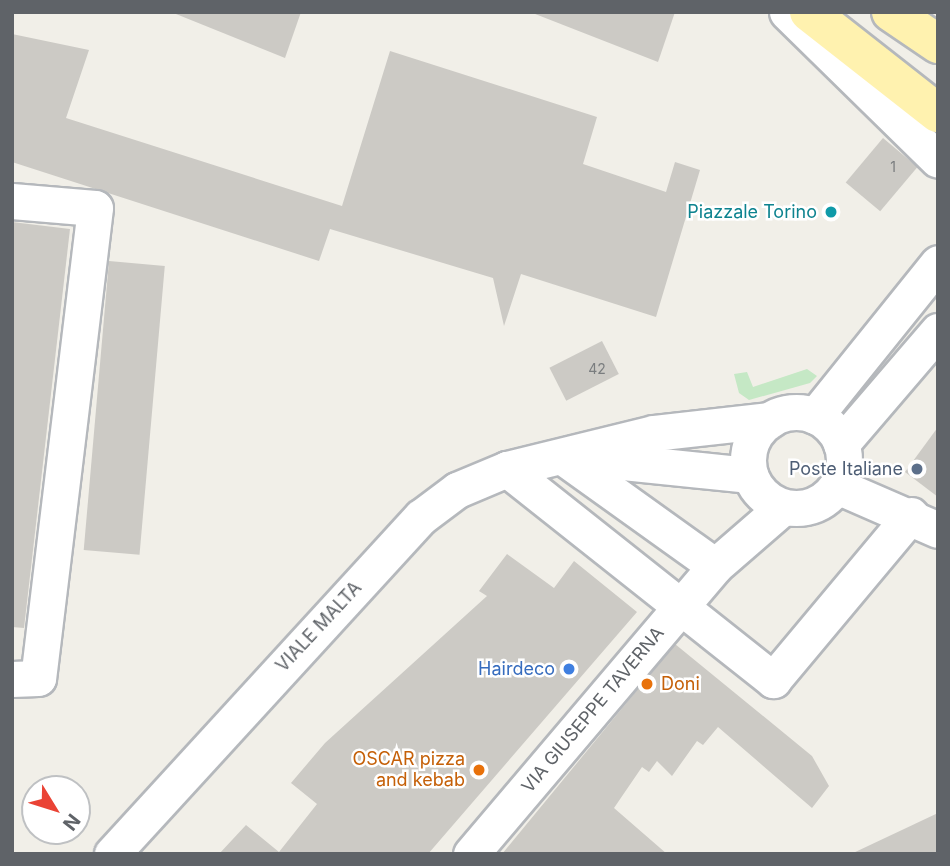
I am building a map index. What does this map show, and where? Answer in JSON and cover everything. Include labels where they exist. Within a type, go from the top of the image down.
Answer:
[{"type":"main road","points":[[808,12],[938,113]]},
{"type":"main road","points":[[891,12],[938,44]]},
{"type":"street","points":[[787,12],[938,160]]},
{"type":"street","points":[[12,201],[95,208],[38,678],[12,679]]},
{"type":"street","points":[[815,416],[936,263]]},
{"type":"street","points":[[841,444],[938,331]]},
{"type":"street","points":[[800,412],[815,416],[841,444],[843,472],[837,486],[814,505],[764,490],[751,444],[770,420],[800,412]]},
{"type":"street","name":"VIALE MALTA","points":[[112,854],[421,516],[457,490],[507,470],[654,433],[770,420]]},
{"type":"street","points":[[564,457],[715,566]]},
{"type":"street","name":"VIALE MALTA","points":[[564,457],[764,490]]},
{"type":"street","points":[[507,470],[773,680],[925,522],[837,486]]},
{"type":"street","name":"VIA GIUSEPPE TAVERNA","points":[[471,854],[715,566],[764,490]]},
{"type":"green space","points":[[807,369],[817,376],[810,383],[749,400],[739,393],[734,374],[747,372],[753,387]]},
{"type":"building","points":[[171,12],[301,12],[285,58]]},
{"type":"building","points":[[530,12],[675,12],[658,62]]},
{"type":"building","points":[[12,34],[89,50],[66,118],[342,206],[390,51],[597,117],[583,164],[666,192],[675,162],[700,170],[656,317],[521,274],[504,326],[493,278],[330,229],[319,261],[12,162]]},
{"type":"building","points":[[883,138],[917,167],[880,211],[846,182]]},
{"type":"building","points":[[12,222],[70,229],[24,628],[12,627]]},
{"type":"building","points":[[109,261],[165,266],[140,555],[84,550]]},
{"type":"building","points":[[602,341],[619,374],[566,401],[549,368]]},
{"type":"building","points":[[938,427],[938,497],[905,472]]},
{"type":"building","points":[[507,554],[554,588],[574,561],[637,612],[428,854],[219,854],[246,825],[279,852],[317,804],[291,783],[325,743],[487,596],[479,591]]},
{"type":"building","points":[[675,644],[812,756],[829,786],[812,808],[718,727],[703,745],[697,741],[672,776],[657,761],[649,772],[642,767],[614,808],[667,854],[502,854]]},
{"type":"building","points":[[938,813],[938,854],[851,854]]},
{"type":"place","name":"Piazzale Torino","points":[[831,212]]},
{"type":"place","name":"Poste Italiane","points":[[917,469]]},
{"type":"place","name":"Hairdeco","points":[[569,669]]},
{"type":"place","name":"Doni","points":[[647,684]]},
{"type":"place","name":"OSCAR pizza and kebab","points":[[479,770]]}]
